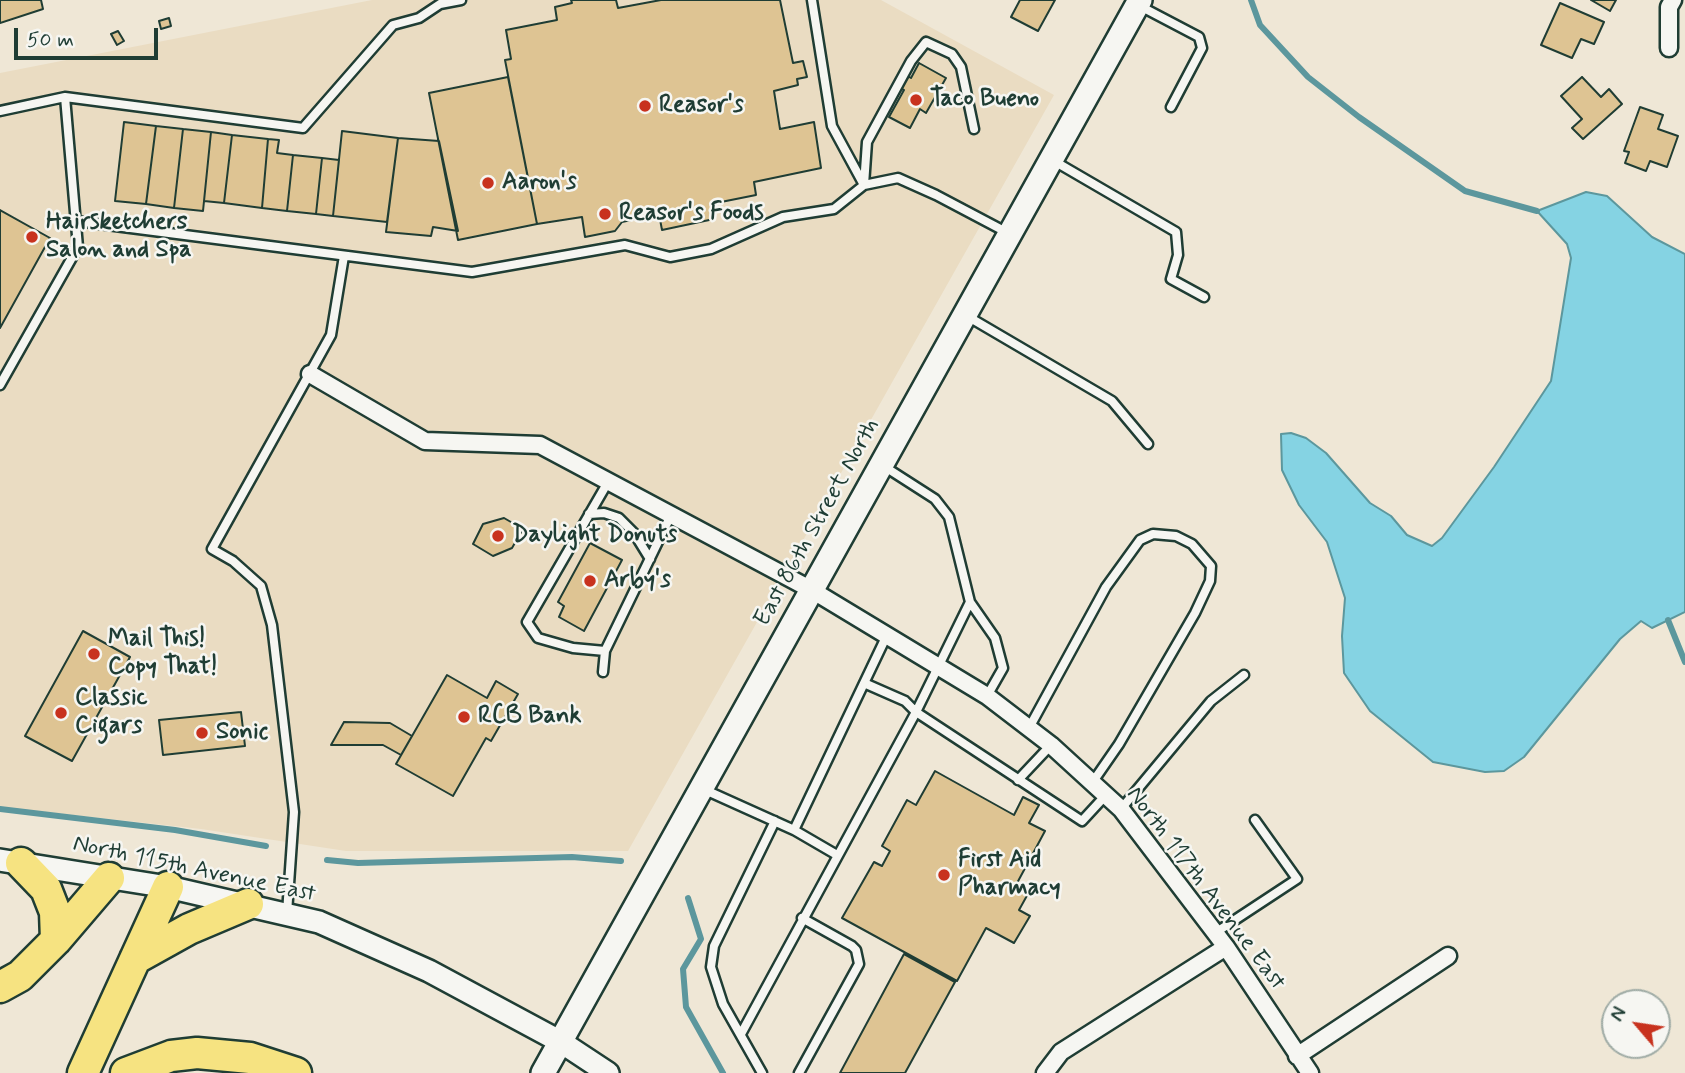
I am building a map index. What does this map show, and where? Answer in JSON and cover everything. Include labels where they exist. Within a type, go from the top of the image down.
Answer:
[{"type":"highway","points":[[10,861],[47,889],[55,912],[56,940]]},
{"type":"highway","points":[[0,987],[20,976],[56,940],[109,878]]},
{"type":"highway","points":[[83,1073],[168,887]]},
{"type":"highway","points":[[135,959],[189,929],[248,904]]},
{"type":"highway","points":[[126,1073],[171,1056],[197,1053],[250,1058],[296,1073]]},
{"type":"main road","name":"East 86th Street North","points":[[543,1073],[1138,2]]},
{"type":"street","points":[[1669,48],[1669,7],[1673,0]]},
{"type":"street","name":"North 117th Avenue East","points":[[310,374],[425,441],[540,445],[810,589],[987,696],[1051,745],[1121,809],[1226,947],[1310,1073]]},
{"type":"street","name":"North 115th Avenue East","points":[[10,861],[168,887],[319,922],[429,971],[561,1041],[607,1073]]},
{"type":"street","points":[[1045,1073],[1061,1052],[1226,947]]},
{"type":"street","points":[[1297,1056],[1448,956]]},
{"type":"lane","points":[[0,111],[65,97],[303,128],[393,24],[419,18],[440,5],[461,0]]},
{"type":"lane","points":[[812,0],[832,126],[864,185]]},
{"type":"lane","points":[[1138,2],[1199,37],[1202,48],[1171,107]]},
{"type":"lane","points":[[864,185],[867,142],[911,61],[926,42],[951,54],[961,67],[974,129]]},
{"type":"lane","points":[[0,386],[78,247],[65,97]]},
{"type":"lane","points":[[1051,159],[1176,232],[1178,255],[1171,279],[1204,297]]},
{"type":"lane","points":[[76,221],[472,272],[625,245],[670,257],[711,250],[783,217],[834,209],[864,185],[898,178],[1009,234]]},
{"type":"lane","points":[[287,913],[294,812],[272,625],[261,586],[233,561],[212,549],[331,335],[344,256]]},
{"type":"lane","points":[[964,315],[1112,401],[1148,444]]},
{"type":"lane","points":[[881,464],[935,499],[948,517],[970,602],[995,638],[1003,668],[987,696]]},
{"type":"lane","points":[[604,650],[573,648],[538,638],[527,622],[608,482]]},
{"type":"lane","points":[[589,514],[604,513],[618,518],[634,533],[650,559]]},
{"type":"lane","points":[[603,672],[604,650],[671,515]]},
{"type":"lane","points":[[1030,728],[1106,587],[1140,540],[1153,534],[1176,536],[1192,544],[1211,566],[1210,581],[1119,744],[1092,783]]},
{"type":"lane","points":[[741,1034],[916,712],[970,602]]},
{"type":"lane","points":[[794,830],[887,635]]},
{"type":"lane","points":[[1121,809],[1212,701],[1244,675]]},
{"type":"lane","points":[[864,683],[905,701],[916,712],[1082,821],[1106,795]]},
{"type":"lane","points":[[1018,780],[1051,745]]},
{"type":"lane","points":[[701,788],[794,830],[837,855]]},
{"type":"lane","points":[[1215,933],[1297,879],[1255,820]]},
{"type":"lane","points":[[762,1073],[723,1004],[711,967],[714,946],[775,821]]},
{"type":"lane","points":[[799,1073],[859,964],[856,950],[852,946],[802,918]]},
{"type":"shaded area","points":[[372,0],[881,0],[1054,95],[628,851],[346,851],[201,829],[0,807],[0,73]]},
{"type":"water","points":[[1586,192],[1607,196],[1652,237],[1685,254],[1685,612],[1652,628],[1641,621],[1620,639],[1524,757],[1504,771],[1485,772],[1433,762],[1370,711],[1344,673],[1342,636],[1345,598],[1327,542],[1299,505],[1282,470],[1281,434],[1291,433],[1306,438],[1326,453],[1370,503],[1391,516],[1407,535],[1432,546],[1442,538],[1494,467],[1551,381],[1571,258],[1567,244],[1537,211]]},
{"type":"building","points":[[0,0],[41,0],[43,9],[0,23]]},
{"type":"building","name":"Reasor's","points":[[571,0],[616,0],[618,8],[661,0],[780,0],[793,63],[803,61],[807,77],[797,79],[798,85],[774,91],[780,129],[814,122],[821,168],[754,182],[756,195],[711,204],[714,219],[662,230],[659,214],[622,222],[615,231],[585,237],[582,217],[537,224],[505,60],[511,59],[506,30],[557,20],[555,7],[572,3]]},
{"type":"building","points":[[1020,0],[1055,0],[1038,31],[1011,17]]},
{"type":"building","points":[[1591,0],[1616,0],[1610,11]]},
{"type":"building","points":[[1560,3],[1604,22],[1594,44],[1581,39],[1572,58],[1541,45]]},
{"type":"building","points":[[169,18],[171,26],[161,29],[159,21]]},
{"type":"building","points":[[118,31],[124,41],[117,45],[111,34]]},
{"type":"building","name":"Taco Bueno","points":[[919,63],[946,78],[926,113],[920,109],[910,128],[889,117],[904,90],[899,88],[906,75],[911,78]]},
{"type":"building","name":"Aaron's","points":[[508,77],[537,224],[458,240],[429,93]]},
{"type":"building","points":[[1582,77],[1601,97],[1609,89],[1622,104],[1583,139],[1572,128],[1582,119],[1561,96]]},
{"type":"building","points":[[1640,107],[1663,115],[1658,129],[1678,136],[1667,167],[1650,161],[1646,171],[1625,163],[1629,152],[1624,151]]},
{"type":"building","points":[[124,122],[156,126],[146,204],[115,201]]},
{"type":"building","points":[[156,126],[183,129],[174,208],[146,204]]},
{"type":"building","points":[[183,129],[211,132],[203,211],[174,208]]},
{"type":"building","points":[[342,131],[398,138],[387,222],[333,216]]},
{"type":"building","points":[[211,132],[232,135],[224,203],[204,201]]},
{"type":"building","points":[[232,135],[268,139],[262,208],[224,203]]},
{"type":"building","points":[[398,138],[439,141],[458,231],[433,227],[431,236],[386,232]]},
{"type":"building","points":[[268,139],[279,140],[277,153],[293,155],[287,211],[262,208]]},
{"type":"building","points":[[293,155],[322,158],[316,214],[287,211]]},
{"type":"building","points":[[322,158],[339,160],[333,216],[316,214]]},
{"type":"building","points":[[0,210],[50,238],[0,328]]},
{"type":"building","name":"Daylight Donuts","points":[[504,518],[523,529],[512,548],[493,556],[473,544],[483,524]]},
{"type":"building","name":"Arby's","points":[[590,543],[622,560],[584,631],[559,617],[564,606],[558,602]]},
{"type":"building","points":[[83,631],[130,657],[72,761],[25,736]]},
{"type":"building","name":"RCB Bank","points":[[447,675],[487,698],[496,681],[518,694],[491,741],[486,738],[453,796],[396,764]]},
{"type":"building","name":"Sonic","points":[[241,712],[245,746],[163,755],[159,720]]},
{"type":"building","points":[[344,722],[390,723],[412,736],[401,755],[383,745],[331,745]]},
{"type":"building","name":"First Aid Pharmacy","points":[[935,771],[1014,815],[1023,797],[1039,805],[1029,823],[1045,831],[1016,885],[1029,892],[1019,910],[1030,916],[1014,943],[986,928],[957,981],[842,918],[874,862],[882,866],[890,851],[882,846],[907,800],[916,805]]},
{"type":"building","points":[[904,954],[955,982],[905,1073],[840,1073]]},
{"type":"waterway","points":[[1251,0],[1260,25],[1308,77],[1359,117],[1465,191],[1537,211]]},
{"type":"waterway","points":[[1668,620],[1685,662]]},
{"type":"waterway","points":[[0,809],[175,830],[266,846]]},
{"type":"waterway","points":[[327,860],[358,863],[572,857],[621,861]]},
{"type":"waterway","points":[[688,898],[701,939],[683,969],[686,1007],[723,1073]]},
{"type":"place","name":"Taco Bueno","points":[[916,100]]},
{"type":"place","name":"Reasor's","points":[[645,106]]},
{"type":"place","name":"Aaron's","points":[[488,183]]},
{"type":"place","name":"Reasor's Foods","points":[[605,214]]},
{"type":"place","name":"Hairsketchers Salon and Spa","points":[[32,237]]},
{"type":"place","name":"Daylight Donuts","points":[[498,536]]},
{"type":"place","name":"Arby's","points":[[590,581]]},
{"type":"place","name":"Mail This! Copy That!","points":[[94,654]]},
{"type":"place","name":"Classic Cigars","points":[[61,713]]},
{"type":"place","name":"RCB Bank","points":[[464,717]]},
{"type":"place","name":"Sonic","points":[[202,733]]},
{"type":"place","name":"First Aid Pharmacy","points":[[944,875]]}]
